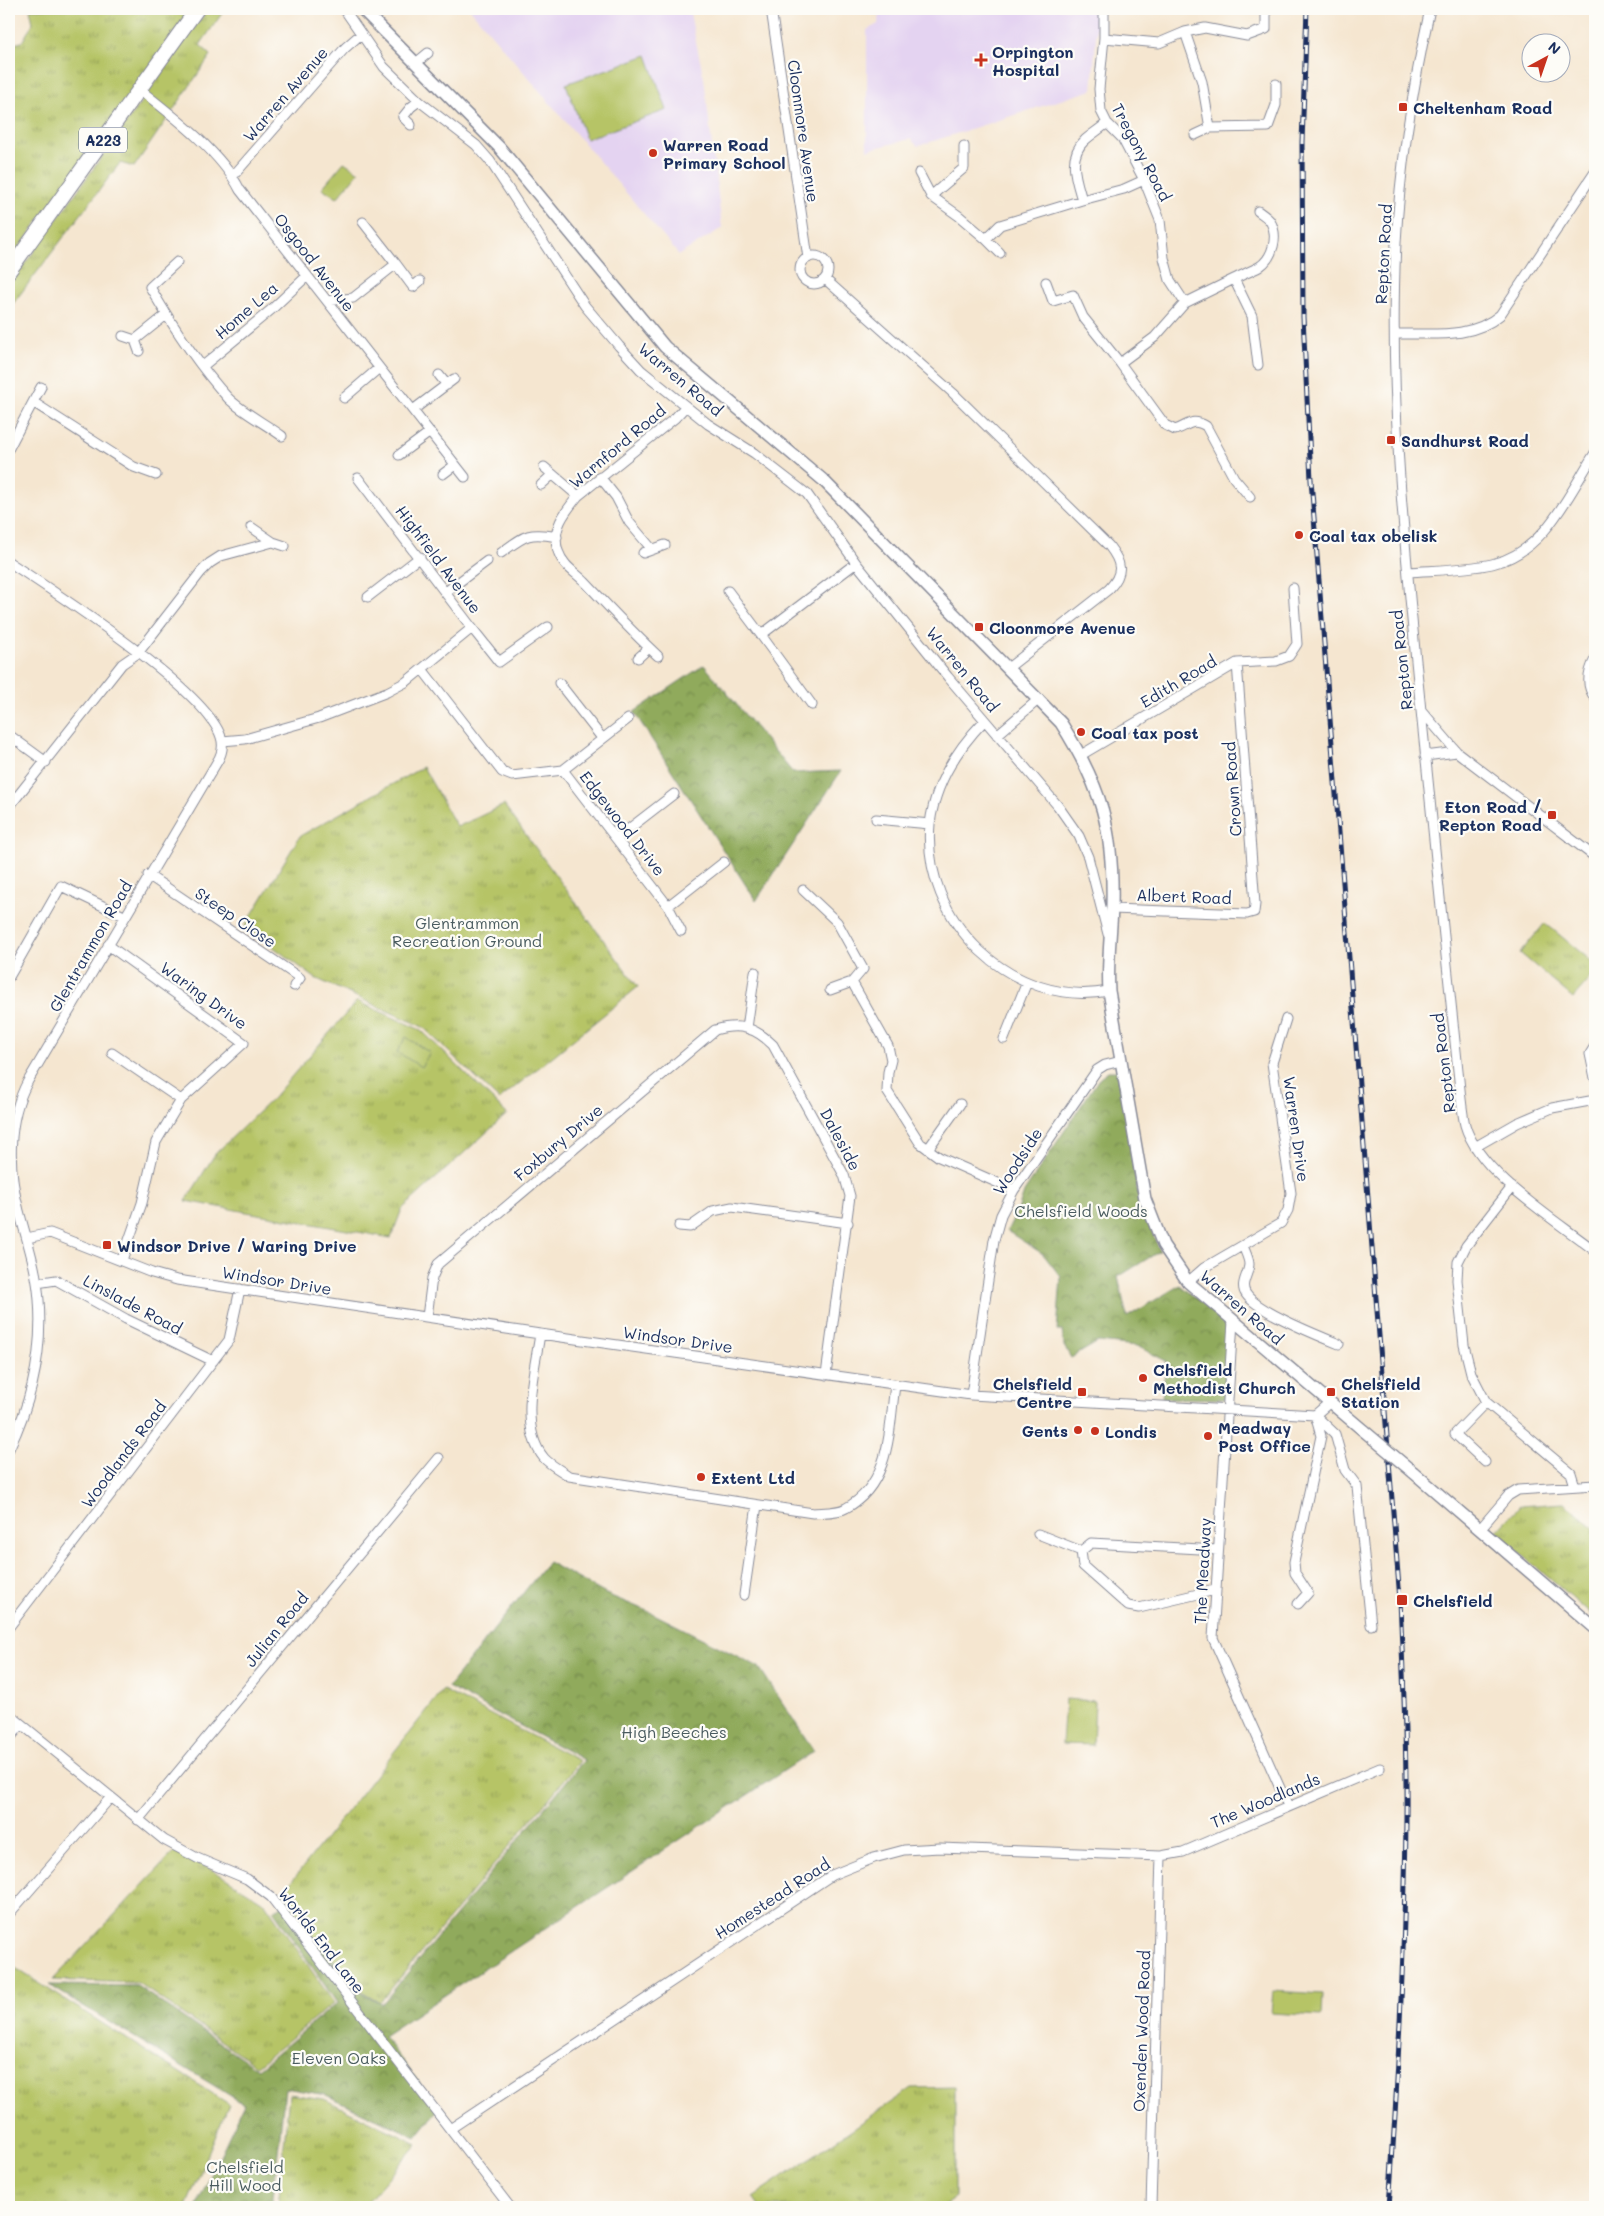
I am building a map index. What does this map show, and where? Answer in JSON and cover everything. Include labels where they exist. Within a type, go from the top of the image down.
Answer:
[{"type":"main road","name":"A223","points":[[9,271],[197,9]]},
{"type":"street","name":"Warren Road","points":[[344,9],[384,67],[419,101],[476,145],[490,161],[584,306],[641,370],[708,424],[754,453],[807,494],[856,563],[984,721],[1058,806],[1079,836],[1088,857],[1109,937]]},
{"type":"street","name":"Warren Road","points":[[362,9],[502,150],[665,347],[823,480],[1061,723],[1081,756],[1100,796],[1110,837],[1112,909],[1109,937],[1109,991],[1145,1200],[1163,1245],[1188,1282],[1595,1628]]},
{"type":"street","name":"Cloonmore Avenue","points":[[771,9],[808,258],[800,268],[802,277],[812,284],[825,279]]},
{"type":"street","name":"Tregony Road","points":[[1104,9],[1104,38],[1099,89],[1101,111],[1107,123],[1122,138],[1144,180],[1160,220],[1164,258],[1170,280],[1186,303]]},
{"type":"street","name":"Repton Road","points":[[1430,9],[1420,55],[1406,141],[1396,242],[1397,434],[1421,710],[1461,1098],[1465,1126],[1475,1147],[1489,1166],[1512,1187],[1595,1250]]},
{"type":"street","points":[[1104,38],[1159,43],[1185,32],[1205,28],[1247,36],[1266,28],[1266,11]]},
{"type":"street","points":[[1185,32],[1202,82],[1210,128]]},
{"type":"street","name":"Warren Avenue","points":[[233,176],[345,48],[361,34]]},
{"type":"street","points":[[416,63],[428,53]]},
{"type":"street","points":[[1195,135],[1210,128],[1268,127],[1276,106],[1276,84]]},
{"type":"street","name":"Osgood Avenue","points":[[139,90],[178,119],[233,176],[240,190],[465,477]]},
{"type":"street","points":[[411,125],[403,117],[411,106],[419,101]]},
{"type":"street","points":[[1082,200],[1074,170],[1075,153],[1085,140],[1107,123]]},
{"type":"street","points":[[931,196],[964,168],[964,146]]},
{"type":"street","points":[[1395,334],[1465,332],[1490,323],[1500,316],[1595,172]]},
{"type":"street","points":[[919,173],[931,196],[959,216],[1000,252]]},
{"type":"street","points":[[986,239],[1000,225],[1124,189],[1144,180]]},
{"type":"street","points":[[1120,363],[1155,337],[1186,303],[1259,266],[1267,260],[1271,252],[1274,230],[1269,220],[1258,211]]},
{"type":"street","points":[[363,222],[414,287],[420,281]]},
{"type":"street","points":[[808,258],[817,256],[825,262],[828,270],[825,279],[953,393],[1109,546],[1117,557],[1120,569],[1117,580],[1109,589],[1008,668]]},
{"type":"street","points":[[327,301],[354,298],[396,264]]},
{"type":"street","points":[[175,269],[150,287],[166,315],[229,399],[282,436]]},
{"type":"street","name":"Home Lea","points":[[203,366],[272,310],[307,276]]},
{"type":"street","points":[[1234,279],[1252,316],[1258,364]]},
{"type":"street","points":[[1046,282],[1053,301],[1073,295],[1083,317],[1166,425],[1175,430],[1198,421],[1206,426],[1234,478],[1250,497]]},
{"type":"street","points":[[134,340],[166,315]]},
{"type":"street","points":[[123,336],[134,340],[139,351]]},
{"type":"street","points":[[344,398],[379,368]]},
{"type":"street","points":[[439,375],[446,385]]},
{"type":"street","points":[[413,410],[454,379]]},
{"type":"street","points":[[9,448],[41,387]]},
{"type":"street","points":[[33,402],[134,467],[156,475]]},
{"type":"street","name":"Warnford Road","points":[[557,537],[559,524],[578,496],[675,418],[686,406]]},
{"type":"street","points":[[399,455],[430,432]]},
{"type":"street","points":[[1408,572],[1491,565],[1511,558],[1530,547],[1548,526],[1595,453]]},
{"type":"street","points":[[444,474],[455,465]]},
{"type":"street","points":[[544,466],[578,496]]},
{"type":"street","points":[[541,485],[552,475]]},
{"type":"street","points":[[600,477],[616,498],[647,550],[666,545]]},
{"type":"street","name":"Highfield Avenue","points":[[222,741],[245,739],[319,718],[387,692],[406,682],[422,670],[472,628],[446,591],[358,478]]},
{"type":"street","points":[[251,527],[273,542],[285,546]]},
{"type":"street","points":[[501,554],[528,534],[540,533],[557,537],[558,550],[566,565],[658,656]]},
{"type":"street","points":[[9,807],[122,664],[138,653],[201,572],[210,563],[222,556],[273,542]]},
{"type":"street","points":[[368,597],[420,557]]},
{"type":"street","points":[[446,591],[487,561]]},
{"type":"street","points":[[9,562],[138,653],[198,704],[213,723],[222,741]]},
{"type":"street","points":[[761,635],[856,563]]},
{"type":"street","points":[[1237,664],[1276,661],[1289,656],[1297,644],[1293,588]]},
{"type":"street","points":[[728,591],[812,705]]},
{"type":"street","points":[[472,628],[499,662],[548,627]]},
{"type":"street","points":[[638,658],[648,648]]},
{"type":"street","points":[[1595,659],[1590,668],[1588,681],[1595,698]]},
{"type":"street","name":"Edith Road","points":[[1081,756],[1237,664]]},
{"type":"street","name":"Crown Road","points":[[1237,664],[1255,895],[1254,912]]},
{"type":"street","name":"Edgewood Drive","points":[[422,670],[502,772],[512,776],[563,770],[668,906],[681,931]]},
{"type":"street","points":[[559,683],[602,738]]},
{"type":"street","name":"Warren Road","points":[[997,735],[1039,699]]},
{"type":"street","points":[[1421,710],[1457,752],[1595,857]]},
{"type":"street","points":[[563,770],[628,719]]},
{"type":"street","points":[[984,721],[965,741],[950,762],[938,791],[930,824],[932,865],[943,900],[960,930],[987,958],[1002,969],[1027,982],[1058,992],[1091,994],[1109,991]]},
{"type":"street","points":[[9,735],[46,762]]},
{"type":"street","name":"Glentrammon Road","points":[[9,1448],[23,1416],[35,1366],[40,1327],[37,1283],[27,1238],[18,1210],[11,1157],[12,1136],[18,1102],[148,875],[220,758],[222,741]]},
{"type":"street","points":[[1426,756],[1457,752]]},
{"type":"street","points":[[617,838],[674,794]]},
{"type":"street","points":[[876,819],[930,824]]},
{"type":"street","points":[[668,906],[724,862]]},
{"type":"street","name":"Steep Close","points":[[148,875],[300,978],[294,986]]},
{"type":"street","points":[[9,977],[61,886],[124,916]]},
{"type":"street","points":[[802,903],[806,893],[837,922],[863,969],[852,982],[830,990]]},
{"type":"street","name":"Albert Road","points":[[1112,909],[1247,914],[1254,912]]},
{"type":"street","name":"Waring Drive","points":[[108,945],[244,1043],[180,1100],[156,1142],[142,1203],[122,1260]]},
{"type":"street","points":[[747,1028],[755,972]]},
{"type":"street","points":[[852,982],[888,1046],[891,1060],[886,1091],[920,1143],[939,1156],[1014,1190]]},
{"type":"street","points":[[1004,1039],[1027,982]]},
{"type":"street","name":"Warren Drive","points":[[1188,1282],[1204,1268],[1281,1223],[1288,1210],[1291,1193],[1272,1063],[1286,1019]]},
{"type":"street","name":"Foxbury Drive","points":[[427,1317],[432,1278],[438,1264],[715,1030],[730,1026],[747,1028]]},
{"type":"street","name":"Daleside","points":[[747,1028],[760,1033],[773,1046],[844,1175],[850,1196],[848,1223],[826,1375]]},
{"type":"street","points":[[1595,1046],[1590,1054],[1595,1078]]},
{"type":"street","points":[[112,1052],[180,1100]]},
{"type":"street","name":"Woodside","points":[[972,1395],[994,1240],[1001,1215],[1014,1190],[1097,1070],[1105,1065],[1121,1061]]},
{"type":"street","points":[[1475,1147],[1517,1123],[1552,1108],[1595,1100]]},
{"type":"street","points":[[928,1149],[960,1104]]},
{"type":"street","points":[[1512,1187],[1466,1246],[1458,1262],[1457,1280],[1464,1346],[1471,1373],[1486,1402],[1571,1473],[1575,1486]]},
{"type":"street","points":[[679,1226],[690,1227],[713,1211],[732,1207],[848,1223]]},
{"type":"street","points":[[9,1209],[18,1210]]},
{"type":"street","name":"Windsor Drive","points":[[27,1238],[50,1233],[152,1273],[177,1280],[895,1385],[972,1395],[1315,1415]]},
{"type":"street","points":[[1243,1246],[1250,1263],[1243,1283],[1246,1294],[1261,1306],[1290,1323],[1339,1344]]},
{"type":"street","name":"Linslade Road","points":[[37,1283],[56,1280],[126,1319],[214,1361]]},
{"type":"street","name":"Woodlands Road","points":[[9,1628],[230,1340],[240,1289]]},
{"type":"street","name":"The Meadway","points":[[1233,1321],[1213,1638],[1288,1806]]},
{"type":"street","points":[[540,1334],[529,1410],[532,1435],[544,1458],[569,1476],[812,1513],[845,1509],[868,1491],[883,1466],[895,1385]]},
{"type":"street","points":[[1315,1415],[1330,1402]]},
{"type":"street","points":[[1485,1462],[1455,1434],[1486,1402]]},
{"type":"street","points":[[1298,1604],[1308,1593],[1295,1573],[1294,1562],[1321,1436],[1315,1415]]},
{"type":"street","points":[[1315,1415],[1335,1434],[1345,1470],[1357,1486],[1371,1625]]},
{"type":"street","name":"Julian Road","points":[[138,1820],[439,1458]]},
{"type":"street","points":[[1480,1529],[1508,1496],[1518,1490],[1595,1485]]},
{"type":"street","points":[[744,1595],[757,1505]]},
{"type":"street","points":[[1038,1534],[1081,1551]]},
{"type":"street","points":[[1081,1551],[1091,1543],[1218,1550]]},
{"type":"street","points":[[1081,1551],[1083,1566],[1128,1606],[1139,1608],[1215,1590]]},
{"type":"street","name":"Worlds End Lane","points":[[9,1714],[171,1845],[258,1885],[271,1896],[510,2207]]},
{"type":"street","points":[[9,1740],[21,1725]]},
{"type":"street","name":"The Woodlands","points":[[1161,1856],[1183,1852],[1380,1768]]},
{"type":"street","points":[[9,1914],[111,1797]]},
{"type":"street","name":"Homestead Road","points":[[450,2129],[832,1875],[865,1862],[904,1850],[940,1848],[1161,1856]]},
{"type":"street","name":"Oxenden Wood Road","points":[[1150,2207],[1161,1856]]},
{"type":"shaded area","name":"Warren Road Primary School","points":[[470,9],[689,9],[704,79],[722,228],[679,255]]},
{"type":"shaded area","name":"Orpington Hospital","points":[[880,9],[1098,9],[1092,90],[918,146],[910,139],[867,150],[867,30],[878,24]]},
{"type":"green space","points":[[30,9],[192,9],[9,262],[9,42],[13,44],[22,42],[33,23]]},
{"type":"green space","points":[[208,9],[225,9],[200,45],[211,55],[134,167],[120,163],[9,309],[9,286]]},
{"type":"green space","points":[[647,55],[667,110],[586,139],[566,84]]},
{"type":"green space","points":[[344,162],[359,172],[337,198],[322,188]]},
{"type":"green space","points":[[704,665],[793,773],[841,771],[756,901],[634,712]]},
{"type":"green space","name":"Glentrammon Recreation Ground","points":[[423,767],[457,827],[504,805],[638,987],[499,1100],[423,1027],[315,978],[245,926],[300,836]]},
{"type":"green space","points":[[1545,923],[1595,964],[1595,972],[1573,998],[1520,953]]},
{"type":"green space","points":[[357,1001],[421,1030],[507,1114],[402,1209],[391,1238],[186,1201],[215,1154],[273,1098]]},
{"type":"green space","points":[[406,1037],[430,1053],[421,1067],[397,1052]]},
{"type":"green space","name":"Chelsfield Woods","points":[[1108,1071],[1118,1071],[1139,1201],[1160,1251],[1118,1277],[1127,1317],[1180,1285],[1229,1325],[1224,1399],[1162,1398],[1166,1361],[1137,1346],[1098,1342],[1071,1358],[1064,1346],[1062,1331],[1057,1331],[1061,1277],[1043,1254],[1007,1231],[1024,1192],[1100,1077]]},
{"type":"green space","points":[[1564,1503],[1595,1528],[1595,1618],[1496,1532],[1520,1506]]},
{"type":"green space","name":"High Beeches","points":[[548,1562],[606,1594],[652,1613],[759,1667],[814,1751],[383,2036],[439,2108],[416,2137],[326,2095],[285,2088],[272,2207],[196,2207],[244,2104],[49,1985],[137,1986],[258,2069],[337,2003],[273,1910],[286,1904],[357,1990],[382,2004],[584,1760],[448,1687]]},
{"type":"green space","points":[[443,1690],[580,1761],[380,2002],[358,1989],[280,1896]]},
{"type":"green space","points":[[1065,1699],[1095,1701],[1093,1745],[1062,1744]]},
{"type":"green space","points":[[174,1852],[211,1869],[265,1903],[334,2003],[257,2066],[138,1983],[53,1980]]},
{"type":"green space","points":[[9,1964],[229,2104],[186,2207],[9,2207]]},
{"type":"green space","points":[[1273,1991],[1323,1994],[1322,2016],[1271,2013]]},
{"type":"green space","points":[[955,2087],[955,2198],[942,2207],[760,2207],[753,2197],[912,2088]]},
{"type":"green space","points":[[289,2094],[324,2099],[417,2144],[368,2201],[370,2207],[278,2207]]},
{"type":"railway","points":[[1307,9],[1302,142],[1303,317],[1311,480],[1400,1600],[1405,1737],[1405,1867],[1403,1964],[1389,2207]]},
{"type":"place","name":"Orpington Hospital","points":[[981,60]]},
{"type":"place","name":"Cheltenham Road","points":[[1403,107]]},
{"type":"place","name":"Warren Road Primary School","points":[[653,153]]},
{"type":"place","name":"Sandhurst Road","points":[[1391,440]]},
{"type":"place","name":"Coal tax obelisk","points":[[1299,535]]},
{"type":"place","name":"Cloonmore Avenue","points":[[979,627]]},
{"type":"place","name":"Coal tax post","points":[[1081,732]]},
{"type":"place","name":"Eton Road / Repton Road","points":[[1552,815]]},
{"type":"place","name":"Windsor Drive / Waring Drive","points":[[107,1245]]},
{"type":"place","name":"Chelsfield Methodist Church","points":[[1143,1378]]},
{"type":"place","name":"Chelsfield Centre","points":[[1082,1392]]},
{"type":"place","name":"Chelsfield Station","points":[[1331,1392]]},
{"type":"place","name":"Gents","points":[[1078,1430]]},
{"type":"place","name":"Londis","points":[[1095,1431]]},
{"type":"place","name":"Meadway Post Office","points":[[1208,1436]]},
{"type":"place","name":"Extent Ltd","points":[[701,1477]]},
{"type":"place","name":"Chelsfield","points":[[1402,1600]]},
{"type":"park label","name":"Eleven Oaks","points":[[339,2057]]},
{"type":"park label","name":"Chelsfield Hill Wood","points":[[245,2175]]}]
